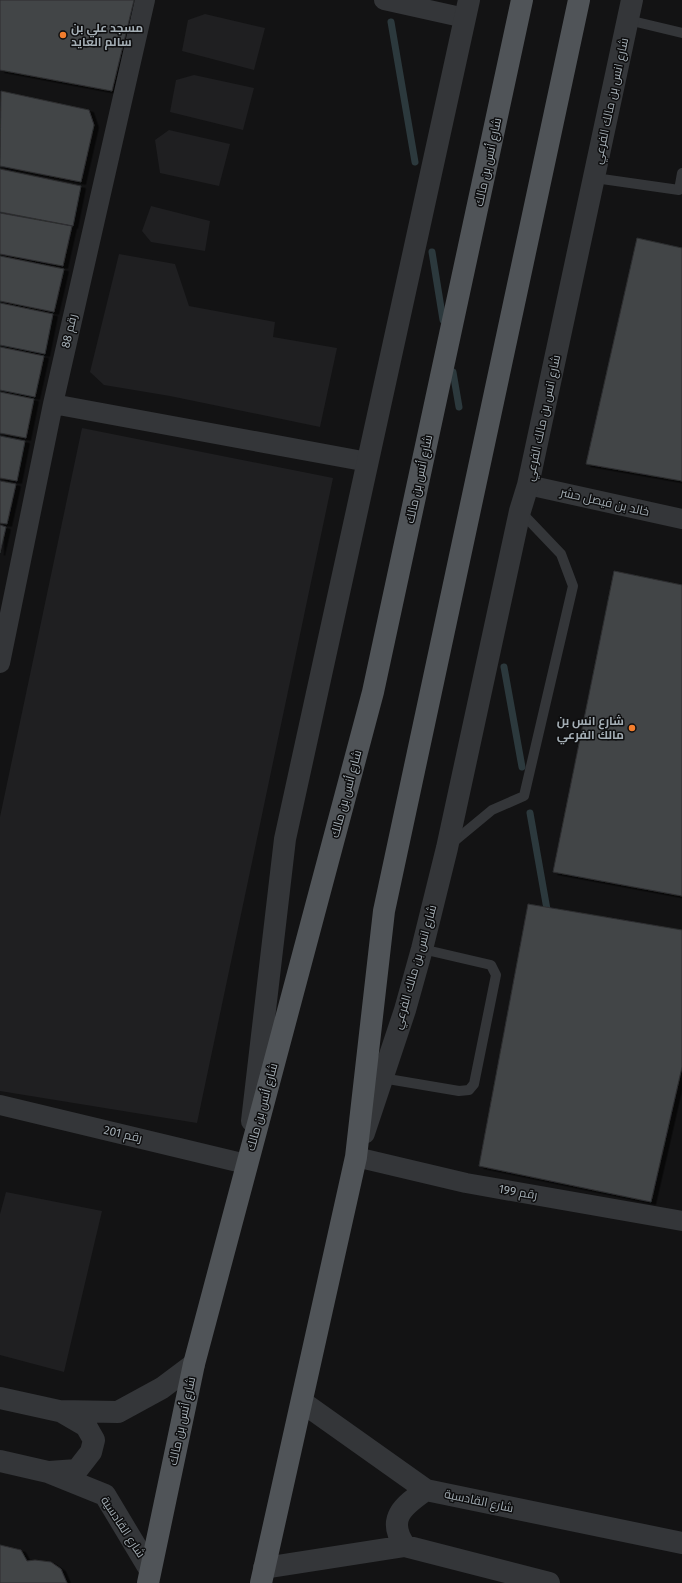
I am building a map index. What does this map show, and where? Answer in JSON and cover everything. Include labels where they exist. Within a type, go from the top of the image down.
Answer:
[{"type":"main road","name":"شارع أنس بن مالك","points":[[149,1576],[194,1364],[246,1164],[373,692],[522,0]]},
{"type":"main road","points":[[262,1576],[356,1157],[384,911],[579,0]]},
{"type":"street","name":"رقم 88","points":[[0,664],[53,404],[145,0]]},
{"type":"street","points":[[246,1164],[285,839],[468,6],[384,0]]},
{"type":"street","name":"شارع انس بن مالك الفرعي","points":[[356,1157],[405,1010],[447,848],[520,511],[528,485],[604,138],[627,7]]},
{"type":"street","points":[[53,404],[368,462]]},
{"type":"street","name":"خالد بن فيصل حشر","points":[[528,485],[682,519]]},
{"type":"street","name":"رقم 201","points":[[0,1105],[246,1164]]},
{"type":"street","name":"رقم 199","points":[[356,1157],[466,1183],[682,1221]]},
{"type":"street","points":[[0,1398],[60,1411],[118,1412],[162,1388],[194,1364]]},
{"type":"street","name":"شارع القادسية","points":[[302,1402],[426,1490],[682,1543]]},
{"type":"street","points":[[48,1472],[77,1470],[92,1452],[94,1440],[86,1426],[60,1411]]},
{"type":"street","name":"شارع القادسية","points":[[0,1461],[48,1472],[105,1495],[149,1576]]},
{"type":"street","points":[[405,1546],[396,1534],[397,1518],[407,1503],[426,1490]]},
{"type":"street","points":[[262,1576],[405,1546],[549,1583]]},
{"type":"lane","points":[[627,7],[682,33]]},
{"type":"lane","points":[[595,178],[680,190],[682,173]]},
{"type":"lane","points":[[447,848],[492,810],[524,796],[573,586],[561,554],[520,511]]},
{"type":"lane","points":[[382,1078],[459,1091],[469,1090],[474,1084],[496,975],[491,965],[422,949]]},
{"type":"shaded area","points":[[205,14],[265,28],[254,70],[182,51],[188,20]]},
{"type":"shaded area","points":[[194,75],[254,88],[243,130],[170,112],[176,80]]},
{"type":"shaded area","points":[[169,130],[230,144],[219,186],[160,173],[155,140]]},
{"type":"shaded area","points":[[151,206],[210,221],[205,251],[151,242],[142,231]]},
{"type":"shaded area","points":[[119,254],[175,264],[189,306],[275,322],[273,337],[337,348],[320,427],[170,396],[104,385],[90,372]]},
{"type":"shaded area","points":[[82,428],[333,478],[197,1123],[0,1091],[0,817]]},
{"type":"shaded area","points":[[6,1192],[102,1211],[64,1372],[0,1355],[0,1214]]},
{"type":"building","name":"مسجد علي بن سالم العايد","points":[[0,0],[134,0],[112,91],[0,70]]},
{"type":"building","points":[[1,91],[89,110],[94,125],[81,182],[0,166]]},
{"type":"building","points":[[0,169],[81,186],[73,226],[0,212]]},
{"type":"building","points":[[0,213],[72,226],[63,266],[0,254]]},
{"type":"building","points":[[637,238],[682,248],[682,481],[586,464]]},
{"type":"building","points":[[0,256],[64,269],[54,312],[0,301]]},
{"type":"building","points":[[0,303],[53,314],[45,354],[0,345]]},
{"type":"building","points":[[0,347],[44,356],[35,397],[0,390]]},
{"type":"building","points":[[0,392],[34,399],[26,438],[0,433]]},
{"type":"building","points":[[0,436],[25,441],[17,481],[0,478]]},
{"type":"building","points":[[0,481],[16,484],[7,524],[0,523]]},
{"type":"building","points":[[0,525],[6,527],[0,553]]},
{"type":"building","name":"شارع انس بن مالك الفرعي","points":[[614,571],[682,585],[682,896],[553,872]]},
{"type":"building","points":[[528,904],[682,930],[682,1067],[651,1202],[479,1166]]},
{"type":"building","points":[[0,1545],[21,1550],[27,1561],[35,1560],[51,1562],[61,1569],[67,1583],[0,1583]]},
{"type":"waterway","points":[[391,22],[415,162]]},
{"type":"waterway","points":[[432,252],[443,320]]},
{"type":"waterway","points":[[453,372],[459,407]]},
{"type":"waterway","points":[[504,667],[522,767]]},
{"type":"waterway","points":[[530,813],[548,915]]},
{"type":"place","name":"مسجد علي بن سالم العايد","points":[[63,35]]},
{"type":"place","name":"شارع انس بن مالك الفرعي","points":[[632,728]]}]
